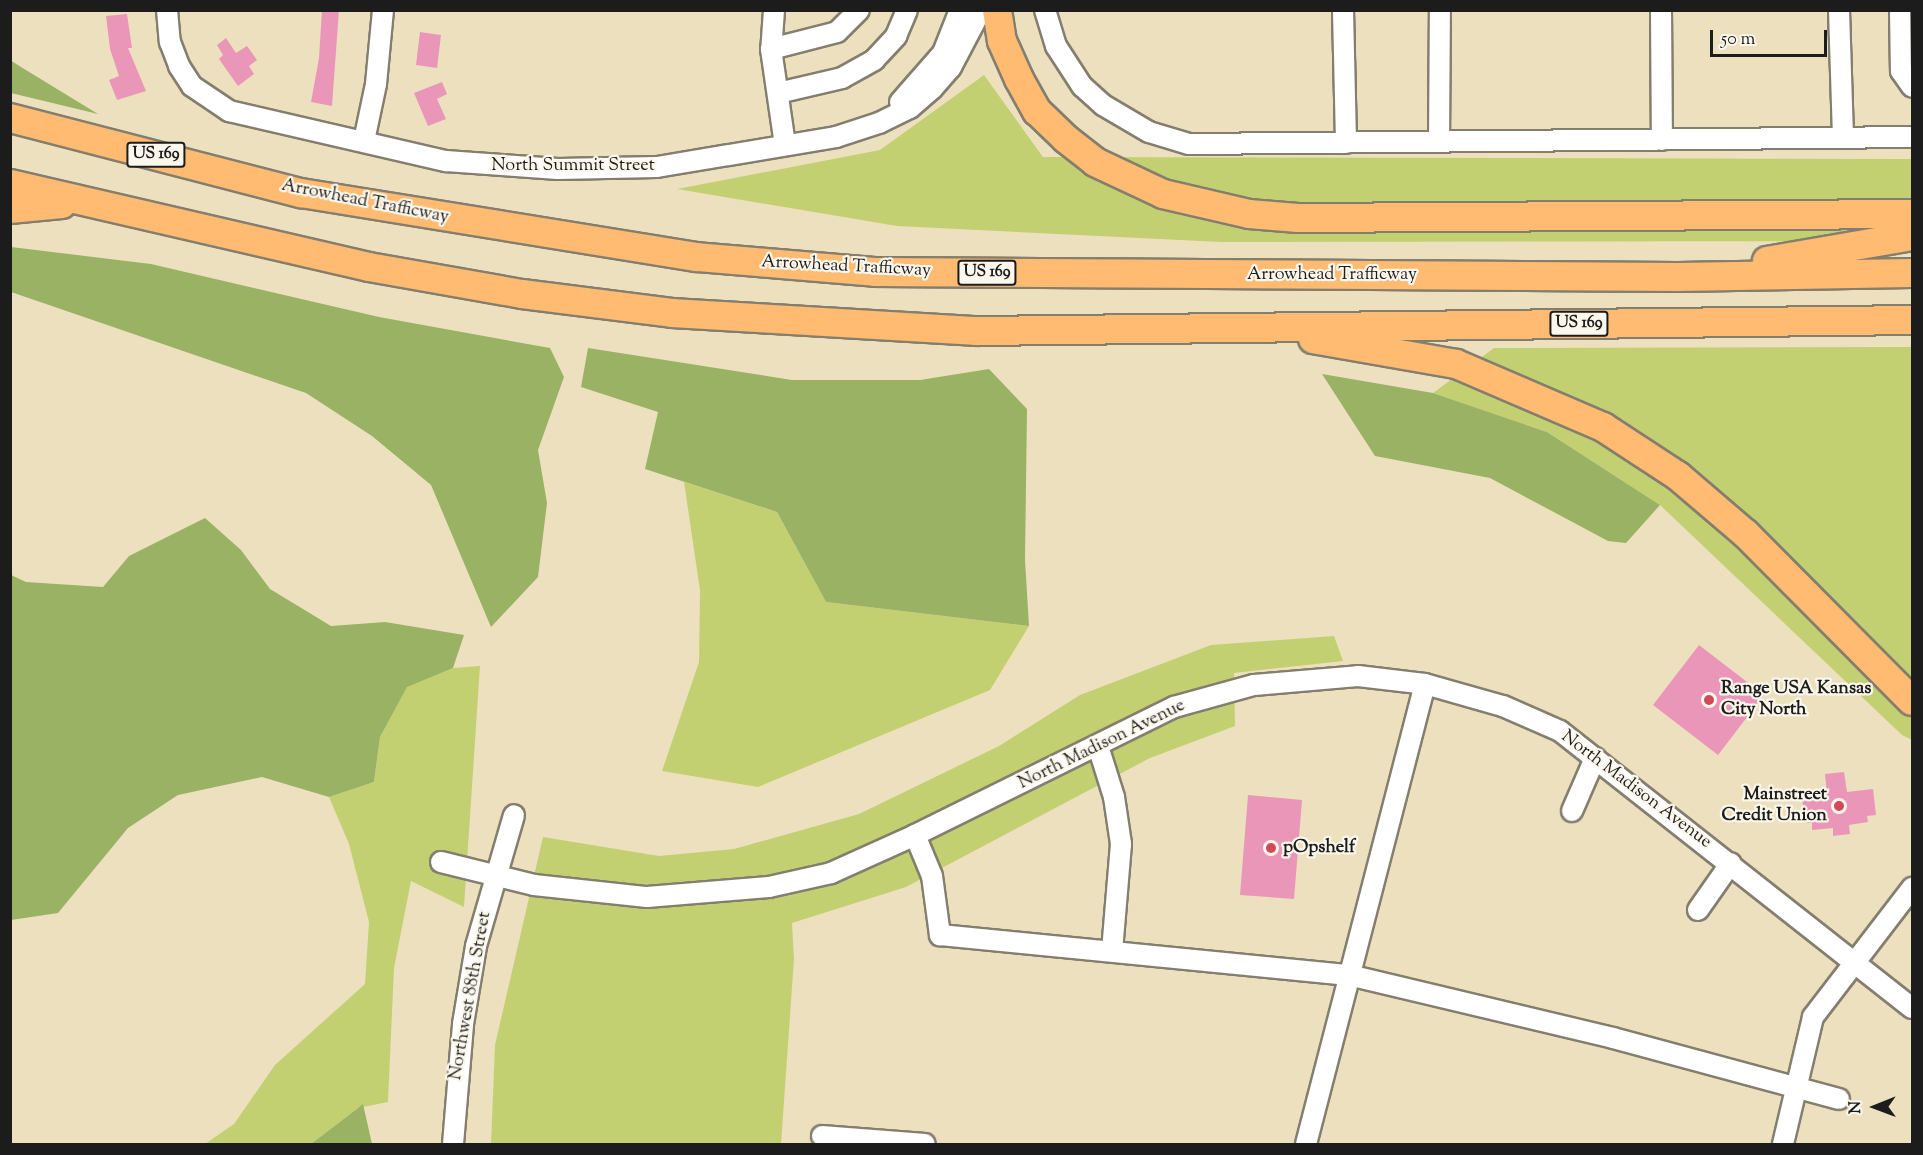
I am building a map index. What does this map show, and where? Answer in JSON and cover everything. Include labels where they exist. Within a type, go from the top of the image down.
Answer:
[{"type":"highway","points":[[997,10],[1002,41],[1019,80],[1037,111],[1066,139],[1095,162],[1163,194],[1239,211],[1298,218],[1912,214]]},
{"type":"highway","name":"Arrowhead Trafficway","points":[[10,118],[301,193],[697,257],[875,272],[1678,277],[1912,273]]},
{"type":"highway","name":"US 169","points":[[10,184],[369,267],[522,294],[672,313],[977,331],[1912,320]]},
{"type":"highway","points":[[10,209],[84,202]]},
{"type":"highway","points":[[1678,277],[1912,236]]},
{"type":"highway","points":[[1246,328],[1456,364],[1603,427],[1678,476],[1746,534],[1912,700]]},
{"type":"street","name":"North Summit Street","points":[[167,10],[170,42],[179,66],[192,86],[229,111],[446,161],[558,170],[657,166],[836,137],[879,123],[909,108],[932,89],[951,67],[981,10]]},
{"type":"street","points":[[364,141],[376,84],[383,10]]},
{"type":"street","points":[[774,10],[771,49],[785,145]]},
{"type":"street","points":[[771,49],[837,32],[859,10]]},
{"type":"street","points":[[778,93],[842,78],[874,60],[896,36],[908,10]]},
{"type":"street","name":"North Summit Street","points":[[879,123],[943,54],[960,10]]},
{"type":"street","points":[[1045,10],[1056,46],[1082,86],[1103,105],[1149,132],[1189,144],[1912,137]]},
{"type":"street","points":[[1343,10],[1346,143]]},
{"type":"street","points":[[1439,142],[1440,10]]},
{"type":"street","points":[[1662,10],[1662,140]]},
{"type":"street","points":[[1839,10],[1843,138]]},
{"type":"street","points":[[1900,10],[1901,70],[1912,87]]},
{"type":"street","name":"North Madison Avenue","points":[[441,862],[534,885],[647,897],[769,887],[831,873],[1098,746],[1174,706],[1254,685],[1358,676],[1425,684],[1503,706],[1560,730],[1912,1008]]},
{"type":"street","points":[[1306,1144],[1425,684]]},
{"type":"street","points":[[1098,746],[1114,797],[1121,844],[1112,951]]},
{"type":"street","points":[[1572,811],[1595,758]]},
{"type":"street","name":"Northwest 88th Street","points":[[453,1144],[463,1024],[476,946],[513,815]]},
{"type":"street","points":[[915,835],[932,876],[940,935],[1349,975],[1613,1038],[1839,1099]]},
{"type":"street","points":[[1698,910],[1731,863]]},
{"type":"street","points":[[1783,1144],[1813,1017],[1912,888]]},
{"type":"street","points":[[822,1136],[925,1144]]},
{"type":"green space","points":[[10,60],[21,67],[98,114],[11,93]]},
{"type":"green space","points":[[984,75],[1043,157],[1912,159],[1912,241],[1221,242],[897,226],[677,189],[880,150]]},
{"type":"green space","points":[[11,247],[151,264],[379,317],[550,348],[564,377],[538,450],[547,503],[538,577],[491,627],[431,485],[372,436],[306,393],[11,292]]},
{"type":"green space","points":[[1912,347],[1912,740],[1902,735],[1660,505],[1547,432],[1433,393],[1494,348]]},
{"type":"green space","points":[[588,348],[792,380],[920,380],[989,369],[1027,409],[1025,560],[1029,626],[826,602],[777,512],[645,469],[658,412],[581,387]]},
{"type":"green space","points":[[1322,374],[1433,393],[1547,432],[1660,505],[1626,543],[1608,541],[1490,478],[1375,456]]},
{"type":"green space","points":[[684,482],[777,512],[826,602],[1029,626],[990,690],[758,787],[662,771],[699,662],[700,590]]},
{"type":"green space","points":[[205,518],[241,550],[270,589],[331,626],[385,622],[464,635],[453,668],[407,687],[380,737],[374,782],[329,797],[262,777],[178,795],[128,828],[58,913],[11,920],[11,575],[26,582],[103,587],[129,556]]},
{"type":"green space","points":[[1334,636],[1343,661],[1234,673],[1235,726],[1150,758],[906,887],[792,923],[794,959],[781,1144],[491,1144],[495,1045],[543,837],[659,856],[734,849],[859,814],[999,746],[1080,695],[1211,645]]},
{"type":"green space","points":[[480,666],[464,907],[411,881],[394,968],[388,1102],[358,1108],[311,1144],[205,1144],[234,1124],[275,1065],[365,984],[369,922],[349,844],[329,797],[374,782],[380,737],[407,686],[453,668]]},
{"type":"green space","points":[[363,1104],[372,1144],[311,1144],[358,1108]]},
{"type":"building","points":[[322,10],[339,10],[332,106],[311,102],[319,58]]},
{"type":"building","points":[[127,14],[132,48],[128,48],[146,91],[117,100],[109,80],[119,76],[110,49],[106,16]]},
{"type":"building","points":[[420,32],[441,35],[437,68],[416,65]]},
{"type":"building","points":[[226,38],[236,53],[247,46],[257,60],[249,66],[254,74],[238,86],[219,59],[223,55],[217,45]]},
{"type":"building","points":[[442,82],[447,94],[437,99],[446,119],[428,126],[414,93]]},
{"type":"building","name":"Range USA Kansas City North","points":[[1699,645],[1764,695],[1718,755],[1653,705]]},
{"type":"building","name":"Mainstreet Credit Union","points":[[1844,772],[1847,792],[1873,789],[1876,815],[1867,816],[1868,822],[1849,825],[1850,834],[1833,836],[1833,828],[1812,830],[1812,823],[1805,823],[1802,797],[1827,794],[1825,774]]},
{"type":"building","name":"pOpshelf","points":[[1248,795],[1302,800],[1294,899],[1240,895]]},
{"type":"place","name":"Range USA Kansas City North","points":[[1709,700]]},
{"type":"place","name":"Mainstreet Credit Union","points":[[1839,806]]},
{"type":"place","name":"pOpshelf","points":[[1271,848]]}]
